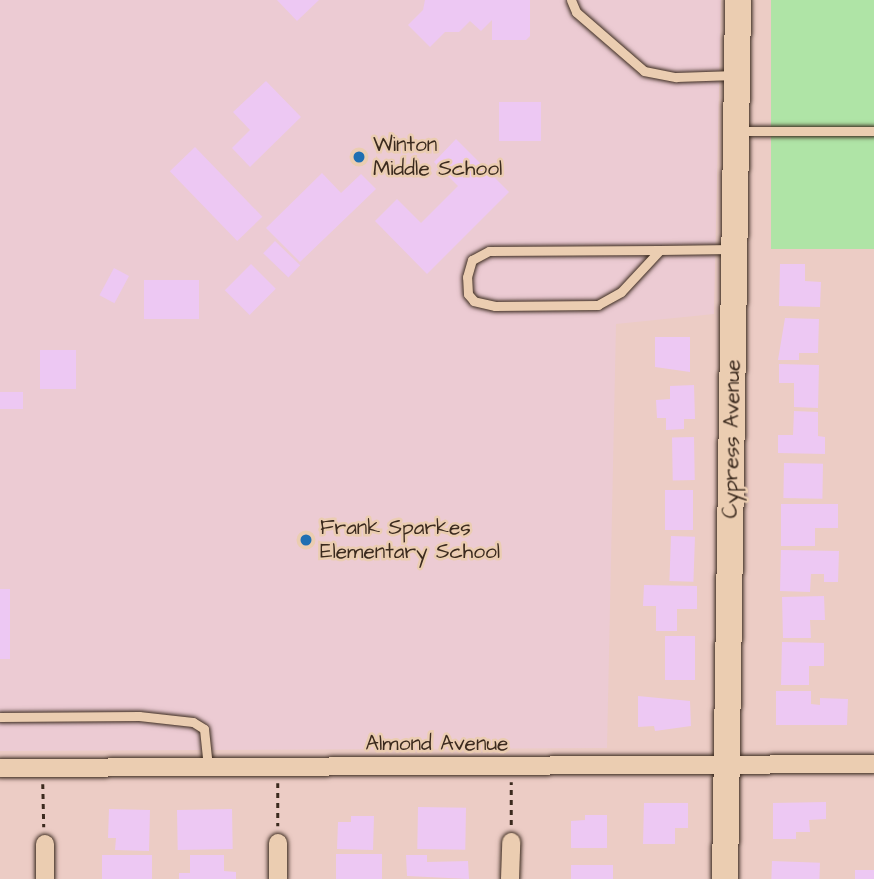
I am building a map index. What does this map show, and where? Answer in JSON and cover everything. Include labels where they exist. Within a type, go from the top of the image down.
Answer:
[{"type":"street","name":"Cypress Avenue","points":[[726,879],[738,0]]},
{"type":"street","name":"Almond Avenue","points":[[0,768],[874,764]]},
{"type":"street","points":[[510,879],[511,842]]},
{"type":"street","points":[[278,843],[278,879]]},
{"type":"street","points":[[45,844],[45,879]]},
{"type":"lane","points":[[570,0],[576,12],[644,71],[676,76],[737,75]]},
{"type":"lane","points":[[736,131],[874,131]]},
{"type":"lane","points":[[660,250],[621,292],[598,305],[495,306],[474,301],[468,294],[467,277],[472,260],[489,251],[734,249]]},
{"type":"lane","points":[[0,717],[139,716],[193,722],[204,729],[208,767]]},
{"type":"path","points":[[511,766],[511,842]]},
{"type":"path","points":[[278,767],[278,843]]},
{"type":"path","points":[[43,768],[45,844]]},
{"type":"shaded area","points":[[0,0],[721,0],[714,314],[616,324],[607,748],[0,751]]},
{"type":"green space","points":[[771,0],[874,0],[874,249],[771,249]]},
{"type":"building","points":[[277,0],[319,0],[297,21]]},
{"type":"building","points":[[425,0],[530,0],[530,36],[526,40],[492,40],[492,20],[481,31],[470,21],[459,32],[445,32],[430,47],[408,25],[423,10]]},
{"type":"building","points":[[266,81],[301,117],[250,167],[232,148],[250,130],[233,112]]},
{"type":"building","points":[[499,102],[541,102],[541,141],[499,141]]},
{"type":"building","points":[[456,139],[509,192],[427,274],[375,221],[397,199],[421,223],[458,186],[434,162]]},
{"type":"building","points":[[195,147],[262,217],[237,241],[170,171]]},
{"type":"building","points":[[322,173],[341,193],[361,174],[376,189],[300,262],[266,228]]},
{"type":"building","points":[[275,241],[300,265],[288,278],[263,253]]},
{"type":"building","points":[[251,264],[276,289],[250,315],[225,290]]},
{"type":"building","points":[[780,264],[805,264],[805,281],[821,282],[820,307],[779,306]]},
{"type":"building","points":[[114,268],[129,276],[114,303],[99,295]]},
{"type":"building","points":[[144,280],[199,280],[199,319],[144,319]]},
{"type":"building","points":[[785,318],[819,319],[818,353],[799,353],[799,360],[778,360]]},
{"type":"building","points":[[655,337],[690,337],[690,372],[655,367]]},
{"type":"building","points":[[40,350],[76,350],[76,389],[40,389]]},
{"type":"building","points":[[779,364],[819,365],[818,408],[794,407],[794,383],[779,383]]},
{"type":"building","points":[[694,385],[695,419],[684,419],[684,429],[666,430],[666,418],[657,418],[656,400],[670,399],[670,386]]},
{"type":"building","points":[[0,392],[23,392],[23,409],[0,409]]},
{"type":"building","points":[[794,411],[818,412],[818,436],[825,437],[825,454],[778,453],[778,435],[793,435]]},
{"type":"building","points":[[672,437],[694,437],[695,480],[673,480]]},
{"type":"building","points":[[784,463],[823,464],[822,499],[783,498]]},
{"type":"building","points":[[665,490],[693,490],[693,530],[665,530]]},
{"type":"building","points":[[781,504],[838,504],[838,528],[815,528],[815,546],[781,546]]},
{"type":"building","points":[[671,536],[695,537],[693,582],[669,581]]},
{"type":"building","points":[[781,550],[839,551],[838,582],[824,582],[824,574],[811,574],[810,592],[780,591]]},
{"type":"building","points":[[644,585],[697,586],[697,609],[677,609],[677,631],[656,631],[656,606],[643,606]]},
{"type":"building","points":[[0,589],[10,589],[10,659],[0,659]]},
{"type":"building","points":[[824,596],[825,620],[810,620],[811,638],[783,638],[782,597]]},
{"type":"building","points":[[665,636],[695,636],[695,680],[665,680]]},
{"type":"building","points":[[782,642],[824,643],[824,666],[809,666],[809,685],[781,685]]},
{"type":"building","points":[[776,691],[811,691],[811,704],[820,705],[820,698],[848,699],[847,725],[776,725]]},
{"type":"building","points":[[638,696],[690,701],[691,726],[655,731],[654,726],[638,727]]},
{"type":"building","points":[[826,802],[826,819],[809,820],[810,832],[796,832],[796,839],[773,839],[773,803]]},
{"type":"building","points":[[644,803],[688,803],[688,828],[675,828],[675,844],[643,844]]},
{"type":"building","points":[[418,807],[466,808],[465,850],[417,849]]},
{"type":"building","points":[[109,809],[150,810],[149,851],[115,850],[116,838],[108,838]]},
{"type":"building","points":[[232,809],[233,849],[178,850],[177,810]]},
{"type":"building","points":[[585,815],[607,815],[607,848],[571,848],[571,821],[585,820]]},
{"type":"building","points":[[351,816],[374,816],[373,850],[337,849],[338,822],[351,822]]},
{"type":"building","points":[[336,854],[382,854],[382,879],[336,879]]},
{"type":"building","points":[[102,855],[152,855],[152,879],[102,879]]},
{"type":"building","points":[[190,855],[224,855],[224,871],[236,872],[236,879],[179,879],[179,873],[190,873]]},
{"type":"building","points":[[406,855],[427,855],[427,862],[468,861],[469,879],[407,876]]},
{"type":"building","points":[[772,861],[820,863],[819,879],[771,879]]},
{"type":"building","points":[[571,865],[613,865],[613,879],[571,879]]},
{"type":"building","points":[[855,870],[874,870],[874,879],[855,879]]},
{"type":"place","name":"Winton Middle School","points":[[359,157]]},
{"type":"place","name":"Frank Sparkes Elementary School","points":[[306,540]]}]
